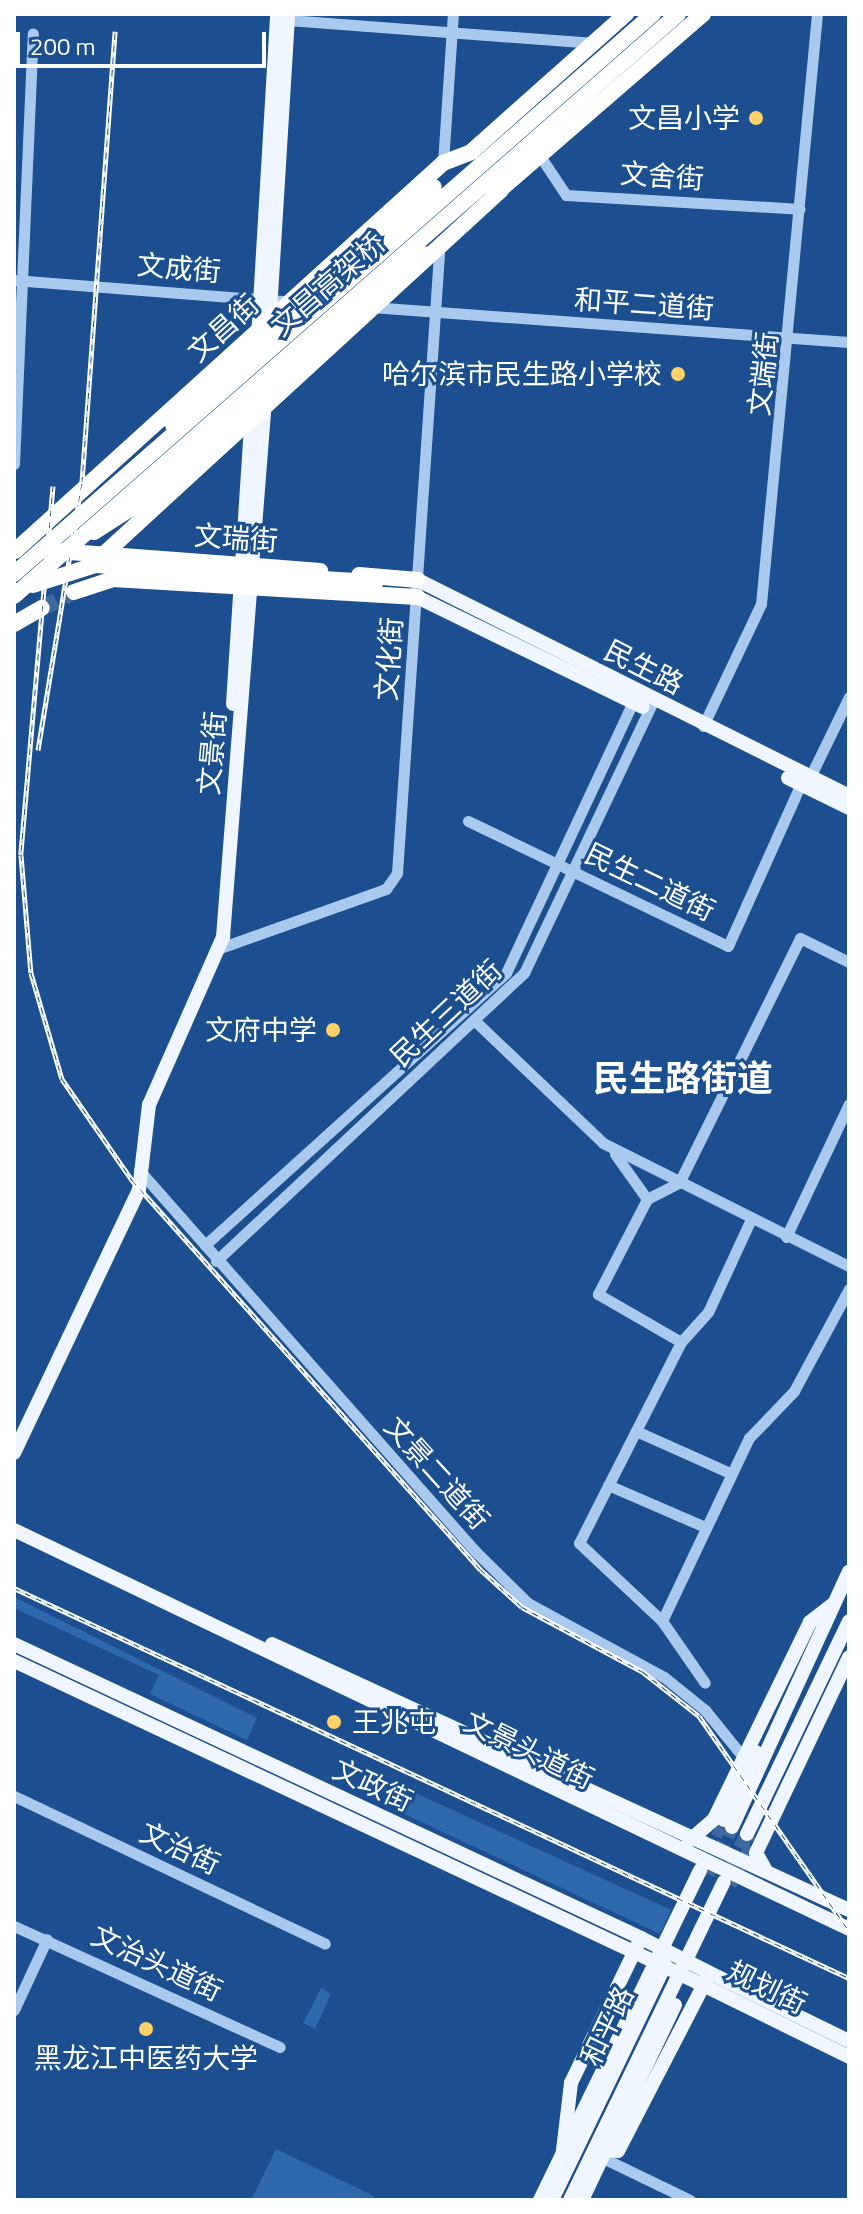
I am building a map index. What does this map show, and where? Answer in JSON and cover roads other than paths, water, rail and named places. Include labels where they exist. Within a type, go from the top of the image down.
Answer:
[{"type":"highway","name":"文昌街","points":[[155,449],[186,406],[625,14]]},
{"type":"highway","name":"文昌高架桥","points":[[16,587],[57,534],[653,14]]},
{"type":"highway","name":"文昌高架桥","points":[[16,587],[75,542],[678,14]]},
{"type":"highway","points":[[75,542],[144,500],[432,253],[703,14]]},
{"type":"highway","name":"文昌街","points":[[14,551],[443,163],[471,152]]},
{"type":"highway","points":[[103,555],[380,307],[432,253]]},
{"type":"highway","points":[[14,559],[57,534]]},
{"type":"highway","name":"文瑞街","points":[[14,551],[248,565],[418,588]]},
{"type":"highway","points":[[16,587],[95,565],[375,582],[418,588]]},
{"type":"highway","name":"文瑞街","points":[[74,592],[113,579],[246,588],[418,588]]},
{"type":"highway","points":[[14,624],[42,608]]},
{"type":"main road","name":"文景街","points":[[14,1432],[132,1187],[142,1103],[215,939],[248,565],[284,16]]},
{"type":"main road","name":"文景街","points":[[14,1453],[139,1190],[149,1105],[220,948],[246,588]]},
{"type":"main road","name":"民生路","points":[[418,588],[651,706],[805,779],[849,796]]},
{"type":"main road","name":"民生路","points":[[651,706],[703,726],[805,779],[849,808]]},
{"type":"main road","name":"文景头道街","points":[[14,1521],[689,1841],[772,1874],[849,1910]]},
{"type":"main road","name":"文景头道街","points":[[14,1530],[849,1929]]},
{"type":"main road","points":[[727,1825],[849,1572]]},
{"type":"main road","points":[[689,1841],[714,1819],[810,1622],[834,1603]]},
{"type":"main road","points":[[849,1621],[750,1835],[849,1630]]},
{"type":"main road","name":"文政街","points":[[14,1644],[641,1938],[707,1979]]},
{"type":"main road","points":[[772,1874],[756,1853],[849,1657]]},
{"type":"main road","name":"文政街","points":[[14,1661],[634,1952],[707,1979]]},
{"type":"main road","name":"和平路","points":[[552,2200],[704,1872],[560,2159]]},
{"type":"main road","name":"和平路","points":[[570,2200],[602,2153],[728,1884]]},
{"type":"main road","points":[[559,2184],[571,2083],[641,1938]]},
{"type":"main road","points":[[582,2200],[602,2153],[618,2151],[707,1979]]},
{"type":"main road","name":"规划街","points":[[707,1979],[849,2041]]},
{"type":"main road","name":"规划街","points":[[707,1979],[849,2057]]},
{"type":"main road","points":[[540,2200],[560,2159],[582,2138]]},
{"type":"street","points":[[443,163],[453,14]]},
{"type":"street","name":"文端街","points":[[703,726],[761,604],[791,339],[817,14]]},
{"type":"street","points":[[284,16],[591,43]]},
{"type":"street","points":[[14,464],[19,281],[33,33]]},
{"type":"street","name":"文舍街","points":[[540,156],[566,195],[800,209]]},
{"type":"street","name":"文化街","points":[[220,948],[386,889],[394,880],[436,313],[432,253]]},
{"type":"street","name":"文成街","points":[[19,281],[436,313]]},
{"type":"street","name":"和平二道街","points":[[436,313],[849,342]]},
{"type":"street","name":"民生二道街","points":[[468,821],[728,946],[805,779],[849,697]]},
{"type":"street","name":"民生三道街","points":[[205,1245],[506,973],[635,698]]},
{"type":"street","name":"民生三道街","points":[[216,1261],[524,973],[651,706]]},
{"type":"street","points":[[681,1342],[598,1294],[647,1199],[679,1183],[800,938],[849,962]]},
{"type":"street","points":[[474,1020],[632,1170],[647,1199]]},
{"type":"street","points":[[786,1237],[849,1104]]},
{"type":"street","points":[[603,1143],[849,1266]]},
{"type":"street","name":"文景二道街","points":[[139,1170],[216,1261],[528,1603],[664,1677],[705,1710],[743,1757]]},
{"type":"street","points":[[705,1683],[662,1621],[579,1543],[681,1342],[708,1312],[751,1219]]},
{"type":"street","points":[[662,1621],[749,1438],[794,1391],[849,1289]]},
{"type":"street","points":[[636,1431],[730,1473]]},
{"type":"street","points":[[608,1485],[705,1527]]},
{"type":"street","name":"文治街","points":[[14,1796],[325,1944]]},
{"type":"street","name":"文治头道街","points":[[14,1926],[280,2047]]},
{"type":"street","points":[[14,2010],[47,1939]]},
{"type":"street","points":[[602,2153],[690,2200]]},
{"type":"tunnel","points":[[42,608],[74,592]]},
{"type":"tunnel","points":[[709,1851],[723,1823]]},
{"type":"tunnel","points":[[708,1874],[732,1827]]},
{"type":"tunnel","points":[[731,1867],[747,1834]]},
{"type":"tunnel","points":[[731,1885],[754,1837]]},
{"type":"railway","points":[[38,750],[82,482],[115,31]]},
{"type":"railway","points":[[53,486],[21,855],[31,973],[62,1079],[132,1180],[481,1570],[522,1607],[643,1672],[699,1716],[849,1931]]},
{"type":"railway","points":[[14,1588],[849,1978]]},
{"type":"place","name":"文昌小学","points":[[756,118]]},
{"type":"place","name":"哈尔滨市民生路小学校","points":[[678,374]]},
{"type":"place","name":"文府中学","points":[[333,1030]]},
{"type":"place","name":"王兆屯","points":[[334,1722]]},
{"type":"place","name":"黑龙江中医药大学","points":[[146,2029]]},
{"type":"district","name":"民生路街道","points":[[683,1078]]}]
